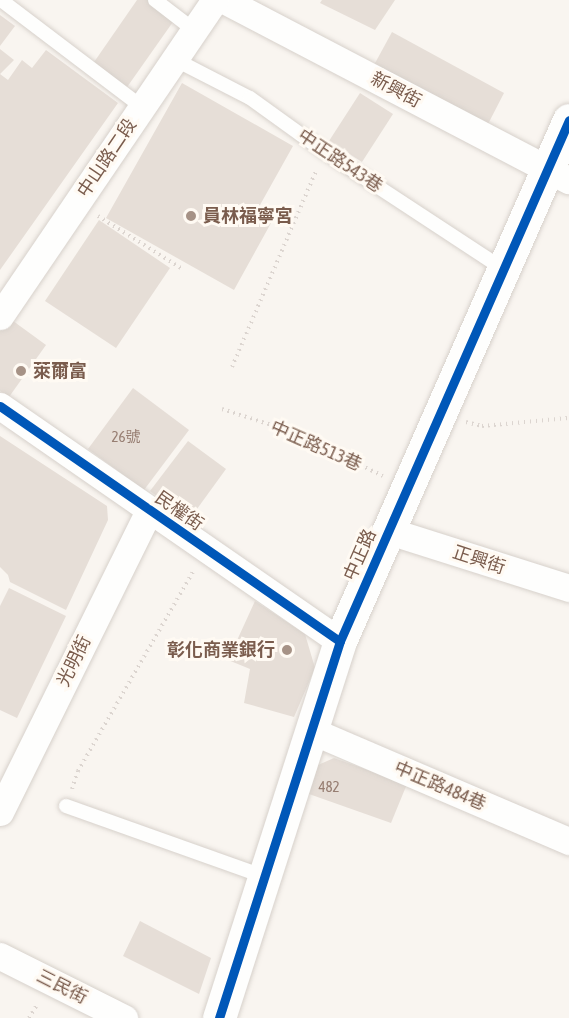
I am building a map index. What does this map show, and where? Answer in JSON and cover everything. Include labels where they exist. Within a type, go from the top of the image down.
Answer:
[{"type":"street","name":"中山路二段","points":[[0,316],[215,0]]},
{"type":"street","name":"新興街","points":[[224,0],[558,174]]},
{"type":"street","name":"中正路","points":[[219,1018],[340,641],[503,269],[558,174],[569,120]]},
{"type":"street","name":"民權街","points":[[0,406],[340,641]]},
{"type":"street","name":"光明街","points":[[0,812],[149,510]]},
{"type":"street","name":"正興街","points":[[389,531],[569,588]]},
{"type":"street","name":"中正路484巷","points":[[312,731],[569,841]]},
{"type":"street","name":"三民街","points":[[0,956],[124,1018]]},
{"type":"lane","points":[[1,0],[142,107]]},
{"type":"lane","points":[[155,0],[194,30]]},
{"type":"lane","name":"中正路543巷","points":[[174,59],[250,98],[325,152],[503,269]]},
{"type":"lane","points":[[66,806],[265,877]]},
{"type":"path","points":[[232,367],[325,152]]},
{"type":"path","points":[[77,202],[181,268]]},
{"type":"path","points":[[440,415],[482,426],[569,418]]},
{"type":"path","points":[[66,806],[78,771],[206,550]]},
{"type":"building","points":[[137,0],[150,0],[175,19],[125,90],[92,65]]},
{"type":"building","points":[[322,0],[395,0],[375,30],[320,3]]},
{"type":"building","points":[[0,15],[15,26],[0,46]]},
{"type":"building","points":[[392,32],[504,93],[487,126],[374,65]]},
{"type":"building","points":[[0,49],[14,60],[0,74]]},
{"type":"building","points":[[46,50],[118,103],[0,270],[0,74],[8,80],[22,60],[32,68]]},
{"type":"building","points":[[182,83],[293,146],[260,205],[276,214],[234,290],[106,218]]},
{"type":"building","points":[[360,93],[393,114],[362,162],[329,141]]},
{"type":"building","points":[[99,220],[170,268],[116,348],[45,301]]},
{"type":"building","points":[[9,318],[46,345],[9,397],[0,391],[0,330]]},
{"type":"building","points":[[133,388],[189,430],[144,490],[88,449]]},
{"type":"building","points":[[0,436],[107,506],[108,520],[66,610],[10,582],[8,575],[0,567]]},
{"type":"building","points":[[188,441],[226,469],[189,520],[150,491]]},
{"type":"building","points":[[9,588],[66,616],[17,718],[0,710],[0,606]]},
{"type":"building","points":[[255,601],[305,634],[315,668],[294,717],[244,703],[250,669],[228,660]]},
{"type":"building","points":[[334,758],[407,784],[391,823],[309,794],[318,765]]},
{"type":"building","points":[[140,921],[211,958],[199,994],[123,956]]},
{"type":"cycle path","points":[[219,1018],[340,641],[569,120]]},
{"type":"cycle path","points":[[0,406],[340,641]]},
{"type":"place","name":"員林福寧宮","points":[[191,216]]},
{"type":"place","name":"萊爾富","points":[[21,371]]},
{"type":"place","name":"彰化商業銀行","points":[[287,650]]}]
